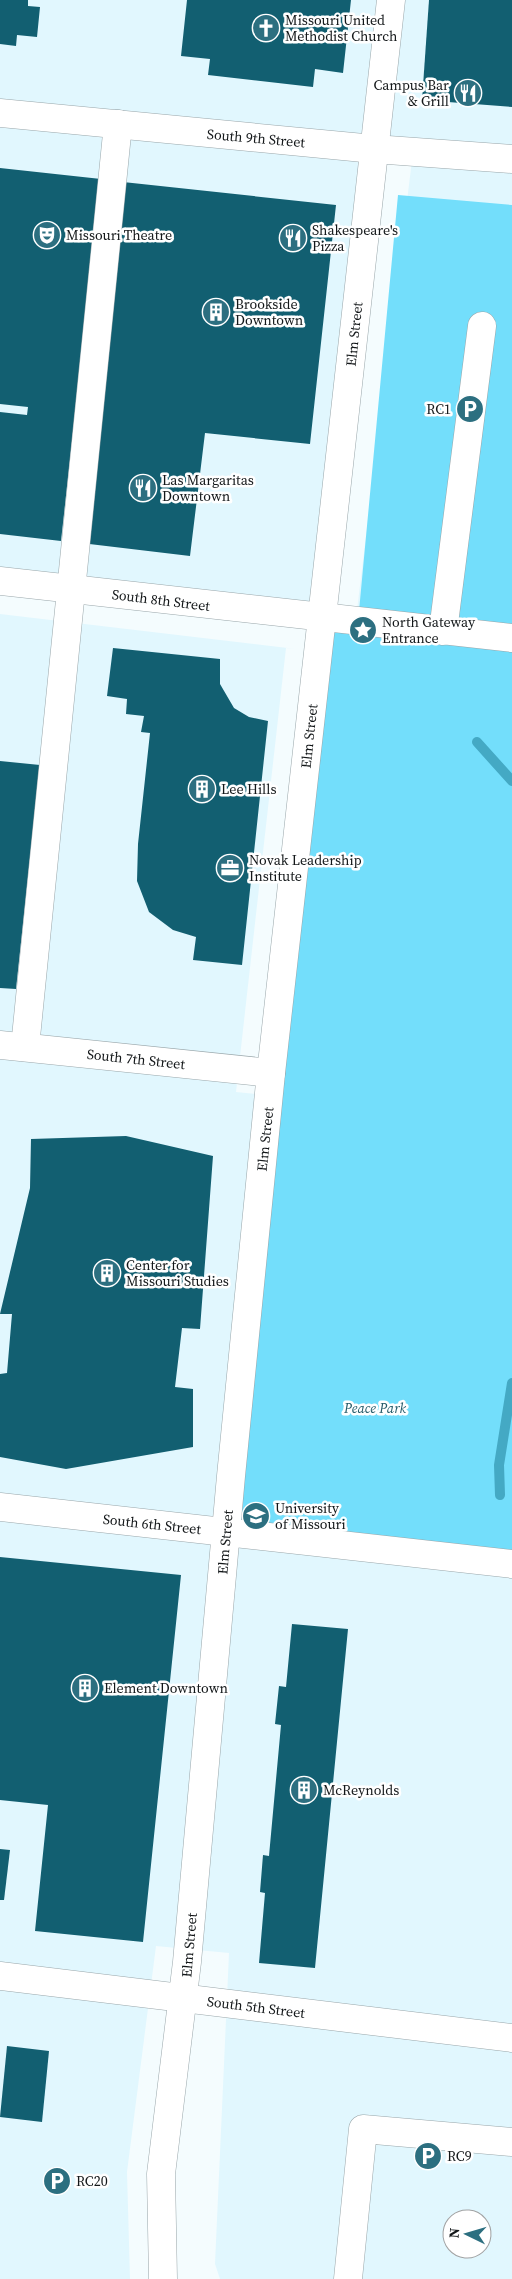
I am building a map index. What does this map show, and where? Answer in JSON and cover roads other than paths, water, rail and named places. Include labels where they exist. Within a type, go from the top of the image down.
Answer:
[{"type":"street","name":"Elm Street","points":[[163,2279],[161,2174],[184,1998],[226,1532],[271,1073],[391,0]]},
{"type":"street","name":"South 9th Street","points":[[0,113],[374,149],[512,159]]},
{"type":"street","points":[[12,1046],[70,590],[118,124]]},
{"type":"street","points":[[443,631],[482,326]]},
{"type":"street","name":"South 8th Street","points":[[0,582],[512,638]]},
{"type":"street","name":"South 7th Street","points":[[12,1046],[271,1073]]},
{"type":"street","name":"South 6th Street","points":[[0,1507],[512,1564]]},
{"type":"street","name":"South 5th Street","points":[[0,1976],[512,2038]]},
{"type":"street","points":[[348,2279],[363,2129],[512,2142]]},
{"type":"waterway","points":[[477,742],[512,781]]},
{"type":"waterway","points":[[500,1495],[499,1465],[512,1383]]},
{"type":"place","name":"Missouri United Methodist Church","points":[[266,28]]},
{"type":"place","name":"Campus Bar & Grill","points":[[468,93]]},
{"type":"place","name":"Missouri Theatre","points":[[47,235]]},
{"type":"place","name":"Shakespeare's Pizza","points":[[293,238]]},
{"type":"place","name":"Brookside Downtown","points":[[216,312]]},
{"type":"place","name":"RC1","points":[[470,409]]},
{"type":"place","name":"Las Margaritas Downtown","points":[[143,488]]},
{"type":"place","name":"North Gateway Entrance","points":[[363,630]]},
{"type":"place","name":"Lee Hills","points":[[202,789]]},
{"type":"place","name":"Novak Leadership Institute","points":[[230,868]]},
{"type":"place","name":"Center for Missouri Studies","points":[[107,1273]]},
{"type":"place","name":"University of Missouri","points":[[256,1516]]},
{"type":"place","name":"Element Downtown","points":[[85,1688]]},
{"type":"place","name":"McReynolds","points":[[304,1790]]},
{"type":"place","name":"RC9","points":[[428,2156]]},
{"type":"place","name":"RC20","points":[[57,2181]]},
{"type":"park label","name":"Peace Park","points":[[375,1408]]}]
